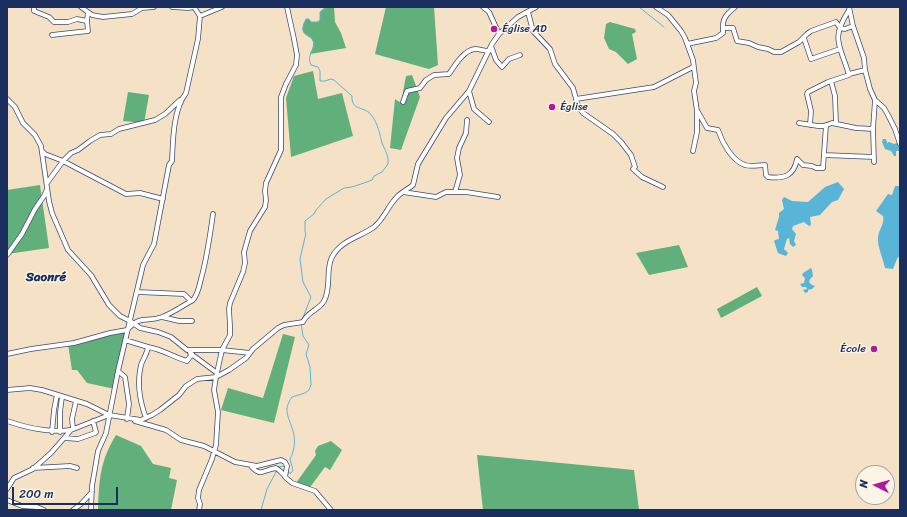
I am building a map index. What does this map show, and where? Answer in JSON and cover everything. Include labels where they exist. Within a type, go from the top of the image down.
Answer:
[{"type":"street","points":[[34,7],[34,11],[49,17],[54,22],[68,22],[77,19],[87,21]]},
{"type":"street","points":[[81,7],[92,15],[103,17],[132,14],[142,8],[154,7]]},
{"type":"street","points":[[7,255],[22,234],[35,209],[44,196],[47,185],[63,161],[71,153],[100,135],[111,134],[118,129],[155,120],[165,114],[186,93],[198,39],[200,16],[194,7],[174,7]]},
{"type":"street","points":[[200,16],[222,7]]},
{"type":"street","points":[[199,510],[199,490],[216,446],[218,412],[214,390],[222,350],[230,335],[229,309],[243,272],[245,263],[244,252],[250,231],[265,207],[266,183],[281,150],[281,97],[296,65],[297,55],[287,7]]},
{"type":"street","points":[[483,7],[489,12],[499,34]]},
{"type":"street","points":[[7,390],[37,389],[87,404],[108,416],[141,420],[152,415],[179,395],[186,386],[197,379],[216,375],[229,370],[246,358],[266,337],[278,328],[284,325],[301,323],[309,313],[321,305],[329,288],[329,270],[335,252],[341,246],[382,220],[389,207],[399,195],[413,185],[418,164],[446,118],[469,91],[499,34],[518,17],[536,7]]},
{"type":"street","points":[[656,7],[668,15],[680,31],[693,60],[696,83],[694,94],[697,111],[697,132],[693,151]]},
{"type":"street","points":[[687,44],[716,38],[722,33],[726,16],[735,7]]},
{"type":"street","points":[[849,8],[853,26],[863,52],[865,70],[870,89],[875,100],[888,114],[900,144]]},
{"type":"street","points":[[849,8],[837,39],[849,74]]},
{"type":"street","points":[[52,35],[88,31],[88,12]]},
{"type":"street","points":[[528,12],[533,31],[550,49],[555,64],[573,88],[578,106],[583,112],[613,134],[626,146],[632,155],[635,167],[633,169],[642,177],[663,187]]},
{"type":"street","points":[[723,28],[733,28],[737,41],[749,43],[776,53],[790,48],[811,31],[836,22],[838,22],[840,28]]},
{"type":"street","points":[[840,28],[845,29],[853,26]]},
{"type":"street","points":[[804,38],[811,58],[840,49]]},
{"type":"street","points":[[492,46],[496,60],[502,67],[509,59],[520,55]]},
{"type":"street","points":[[403,102],[407,91],[420,88],[429,78],[436,74],[449,74],[467,52],[476,49],[489,51]]},
{"type":"street","points":[[576,99],[654,86],[693,68]]},
{"type":"street","points":[[810,125],[811,111],[807,94],[808,92],[849,74],[865,70]]},
{"type":"street","points":[[831,81],[835,96],[836,124]]},
{"type":"street","points":[[469,91],[474,108],[489,122]]},
{"type":"street","points":[[7,99],[15,107],[24,123],[35,135],[42,151],[43,168],[49,201],[68,250],[91,275],[109,305],[120,316],[140,328],[171,337],[216,375]]},
{"type":"street","points":[[91,510],[98,451],[106,433],[108,416],[127,330],[132,322],[137,292],[144,265],[154,244],[169,165],[172,161],[174,128],[181,99]]},
{"type":"street","points":[[824,155],[874,159],[873,129],[875,100]]},
{"type":"street","points":[[697,111],[707,128],[718,130],[723,143],[737,159],[744,165],[764,165],[766,175],[768,177],[784,177],[794,170],[797,159],[803,165],[823,168],[826,125]]},
{"type":"street","points":[[455,192],[460,175],[457,158],[459,148],[466,133],[467,120]]},
{"type":"street","points":[[799,123],[826,125],[831,123],[856,128],[873,129]]},
{"type":"street","points":[[42,151],[45,154],[63,161],[126,194],[140,194],[163,199]]},
{"type":"street","points":[[403,192],[436,197],[446,192],[466,192],[498,197]]},
{"type":"street","points":[[162,317],[191,301],[196,296],[210,239],[213,214]]},
{"type":"street","points":[[137,292],[184,294],[191,301]]},
{"type":"street","points":[[132,322],[162,317],[179,321],[192,321]]},
{"type":"street","points":[[7,354],[74,343],[127,330]]},
{"type":"street","points":[[125,340],[163,350],[187,361],[192,354]]},
{"type":"street","points":[[146,418],[141,400],[140,374],[141,364],[147,353],[148,347]]},
{"type":"street","points":[[187,350],[222,350],[250,353]]},
{"type":"street","points":[[118,371],[125,377],[129,404],[127,419]]},
{"type":"street","points":[[52,432],[57,395]]},
{"type":"street","points":[[60,432],[62,397]]},
{"type":"street","points":[[7,489],[16,477],[33,468],[51,453],[72,430],[72,419],[76,401]]},
{"type":"street","points":[[7,421],[52,432],[60,432],[72,430],[108,416]]},
{"type":"street","points":[[133,420],[143,424],[159,427],[181,440],[214,450],[235,462],[250,465],[264,465],[281,460],[286,464],[284,475]]},
{"type":"street","points":[[65,438],[78,439],[95,434],[96,432],[93,421]]},
{"type":"street","points":[[250,465],[255,472],[260,473],[276,468],[292,483],[315,491],[331,510]]},
{"type":"street","points":[[33,468],[70,466],[77,468]]},
{"type":"street","points":[[73,510],[92,492]]},
{"type":"street","points":[[7,500],[22,506],[37,507],[44,510]]},
{"type":"green space","points":[[326,7],[334,7],[335,22],[341,33],[346,48],[310,54],[313,47],[313,42],[310,37],[305,34],[303,25],[306,19],[309,19],[311,22],[320,21],[320,12]]},
{"type":"green space","points":[[386,7],[434,7],[438,65],[429,69],[375,54]]},
{"type":"green space","points":[[610,22],[635,29],[636,32],[632,34],[637,59],[628,64],[616,52],[609,49],[604,38],[606,24]]},
{"type":"green space","points":[[313,71],[318,99],[342,93],[353,136],[291,157],[286,98],[294,76]]},
{"type":"green space","points":[[412,75],[420,97],[401,150],[390,148],[395,99],[401,103],[406,76]]},
{"type":"green space","points":[[128,92],[149,95],[144,123],[123,121]]},
{"type":"green space","points":[[40,185],[49,248],[7,254],[7,190]]},
{"type":"green space","points":[[679,245],[688,267],[649,275],[636,253]]},
{"type":"green space","points":[[757,287],[762,296],[721,318],[717,309]]},
{"type":"green space","points":[[127,330],[115,389],[87,383],[77,370],[72,370],[68,344]]},
{"type":"green space","points":[[283,334],[295,337],[274,423],[221,410],[228,388],[263,398]]},
{"type":"green space","points":[[116,435],[141,446],[153,464],[171,468],[169,478],[177,480],[171,510],[98,510],[101,471],[107,453]]},
{"type":"green space","points":[[331,441],[342,450],[330,470],[325,467],[308,490],[296,483],[316,455],[315,451],[318,446]]},
{"type":"green space","points":[[477,455],[634,470],[639,510],[483,510]]},
{"type":"water","points":[[883,139],[886,139],[887,143],[897,143],[900,150],[896,151],[896,156],[894,156],[891,151],[885,149],[882,142]]},
{"type":"water","points":[[838,182],[844,189],[838,200],[832,202],[820,215],[810,217],[811,225],[809,226],[804,222],[793,226],[792,229],[796,234],[794,241],[796,245],[793,247],[790,244],[789,238],[787,239],[784,249],[788,253],[786,256],[778,253],[774,241],[779,239],[778,231],[775,230],[779,213],[784,209],[782,200],[784,197],[792,201],[808,202],[825,187]]},
{"type":"water","points":[[895,186],[900,186],[900,255],[893,269],[885,268],[879,248],[878,241],[883,216],[876,211],[888,194],[892,195]]},
{"type":"water","points":[[811,268],[813,276],[809,282],[815,286],[805,293],[803,290],[807,289],[806,287],[802,287],[800,284],[804,283],[805,278],[802,275]]},
{"type":"waterway","points":[[302,320],[311,297],[303,282],[300,259],[306,233],[305,221],[314,214],[326,199],[344,188],[352,187],[372,180],[374,176],[382,172],[388,164],[387,154],[372,116],[366,110],[356,106],[352,101],[352,96],[334,80],[331,79],[320,81],[320,71],[318,67],[311,65],[310,56],[314,43],[313,40],[304,32],[303,25],[306,19],[309,19],[311,22],[317,22],[320,20],[320,12],[326,7]]},
{"type":"waterway","points":[[639,7],[664,27]]},
{"type":"waterway","points":[[288,473],[291,473],[293,470],[290,459],[293,452],[294,440],[287,409],[292,397],[305,393],[309,390],[311,385],[310,367],[306,354],[309,345],[303,336],[301,323]]},
{"type":"waterway","points":[[278,467],[284,467]]},
{"type":"waterway","points":[[261,510],[267,489],[277,470]]},
{"type":"place","name":"Église AD","points":[[494,29]]},
{"type":"place","name":"Église","points":[[552,107]]},
{"type":"place","name":"École","points":[[874,349]]},
{"type":"district","name":"Saonré","points":[[46,278]]}]
